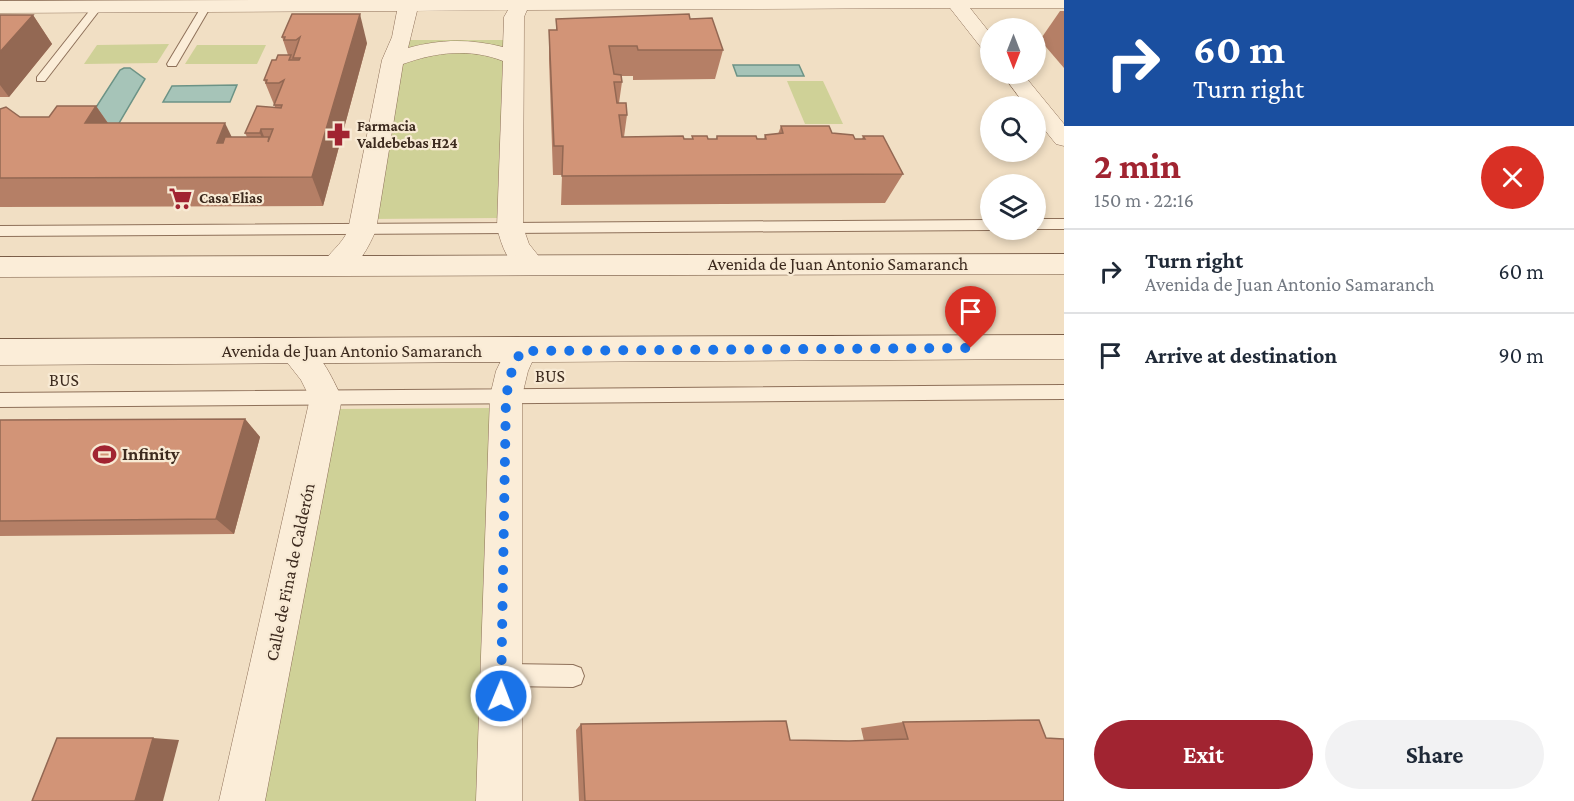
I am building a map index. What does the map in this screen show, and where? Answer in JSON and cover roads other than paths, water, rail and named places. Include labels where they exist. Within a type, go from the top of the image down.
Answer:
[{"type":"street","points":[[955,1],[980,33]]},
{"type":"street","points":[[0,7],[1064,2]]},
{"type":"street","points":[[335,266],[354,247],[362,230],[393,60],[402,37],[408,5]]},
{"type":"street","points":[[520,5],[514,17],[510,227],[516,248],[531,264]]},
{"type":"street","points":[[393,60],[416,51],[454,46],[498,51],[513,58]]},
{"type":"street","points":[[1020,84],[1064,139]]},
{"type":"street","name":"Avenida de Juan Antonio Samaranch","points":[[0,267],[1064,264]]},
{"type":"street","name":"Avenida de Juan Antonio Samaranch","points":[[0,352],[1064,347]]},
{"type":"street","points":[[499,801],[506,396],[512,370],[521,351]]},
{"type":"street","points":[[295,352],[312,370],[326,398]]},
{"type":"street","name":"Calle de Fina de Calderón","points":[[242,801],[326,398]]},
{"type":"lane","points":[[172,64],[206,6]]},
{"type":"lane","points":[[41,79],[97,7]]},
{"type":"lane","points":[[1046,224],[1064,224]]},
{"type":"lane","points":[[0,231],[980,225]]},
{"type":"lane","name":"BUS","points":[[0,400],[1064,392]]},
{"type":"lane","points":[[501,675],[573,675]]},
{"type":"place","name":"Farmacia Valdebebas H24","points":[[339,135]]},
{"type":"place","name":"Casa Elias","points":[[181,198]]},
{"type":"place","name":"Infinity","points":[[104,454]]}]
